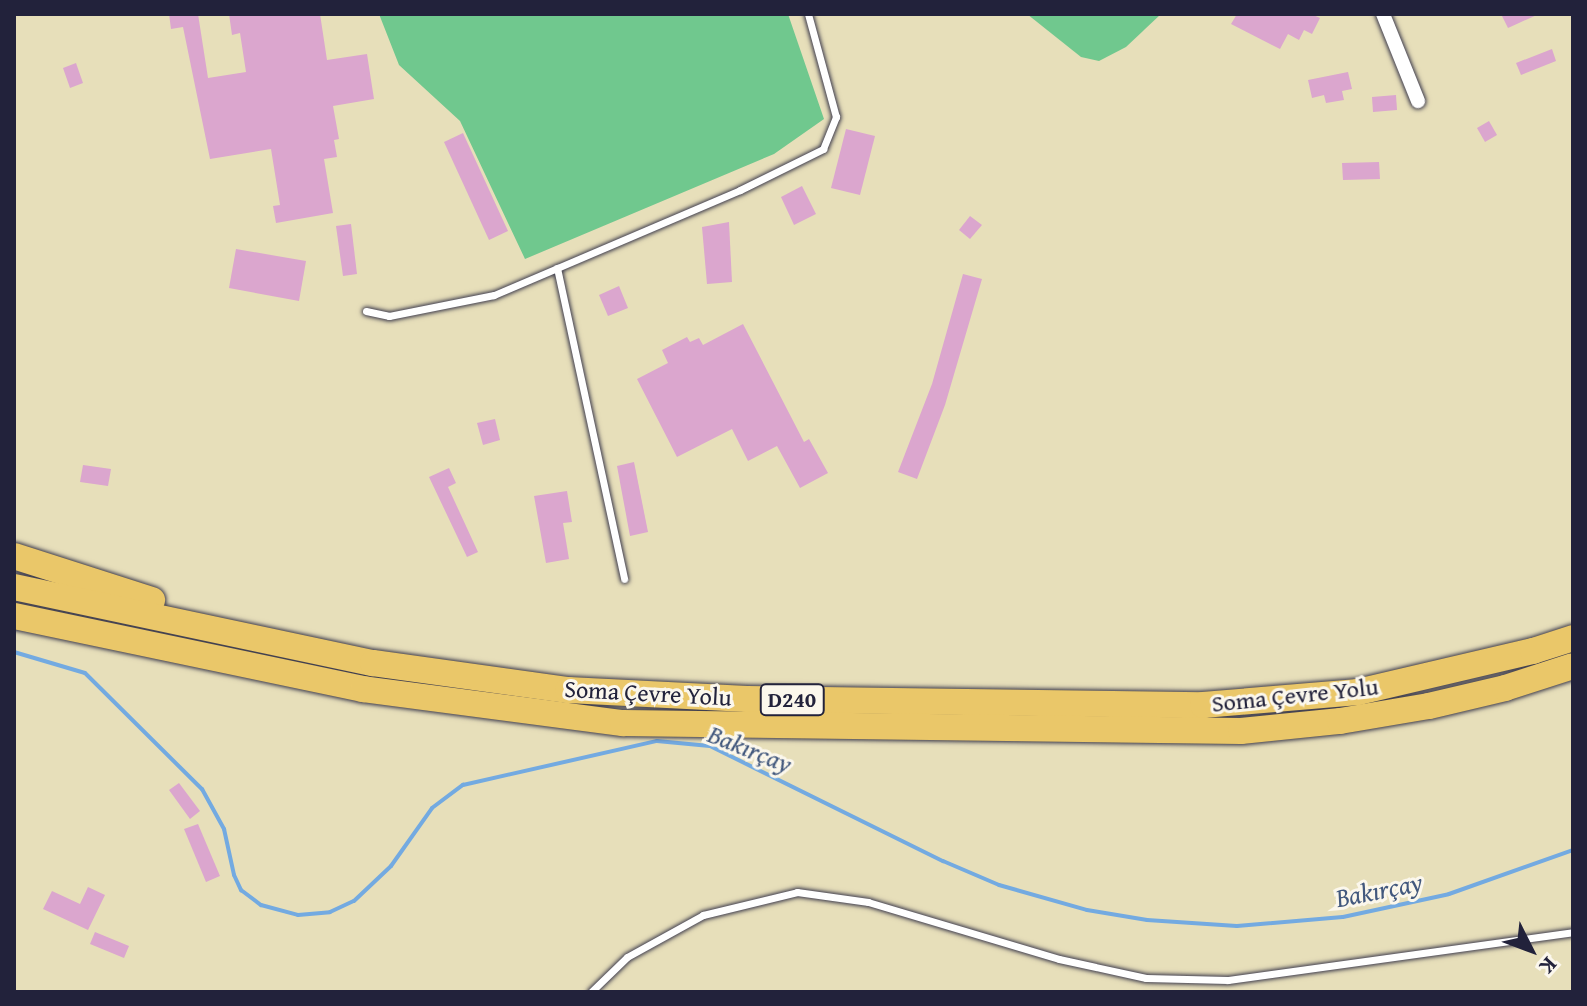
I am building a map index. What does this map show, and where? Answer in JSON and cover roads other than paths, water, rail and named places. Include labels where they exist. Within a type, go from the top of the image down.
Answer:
[{"type":"highway","points":[[14,556],[179,608],[249,636]]},
{"type":"highway","name":"Soma Çevre Yolu","points":[[14,587],[373,663],[568,690],[747,699],[1173,705],[1358,692],[1533,651],[1573,638]]},
{"type":"highway","name":"Soma Çevre Yolu","points":[[14,616],[377,691],[623,723],[1146,733],[1241,731],[1340,721],[1474,695],[1573,666]]},
{"type":"highway","points":[[14,630],[154,653],[214,657]]},
{"type":"street","points":[[1383,14],[1418,101]]},
{"type":"lane","points":[[366,311],[389,316],[494,295],[740,190],[823,149],[836,117],[808,14]]},
{"type":"lane","points":[[557,268],[624,579]]},
{"type":"lane","points":[[591,992],[627,957],[703,915],[797,892],[868,902],[1059,959],[1146,978],[1228,980],[1573,932]]},
{"type":"waterway","name":"Bakırçay","points":[[14,652],[85,673],[202,789],[224,829],[234,875],[241,890],[261,905],[298,915],[330,912],[354,901],[391,866],[432,808],[463,785],[657,741],[710,746],[943,861],[999,885],[1087,910],[1147,920],[1237,926],[1343,917],[1449,894],[1573,850]]}]
